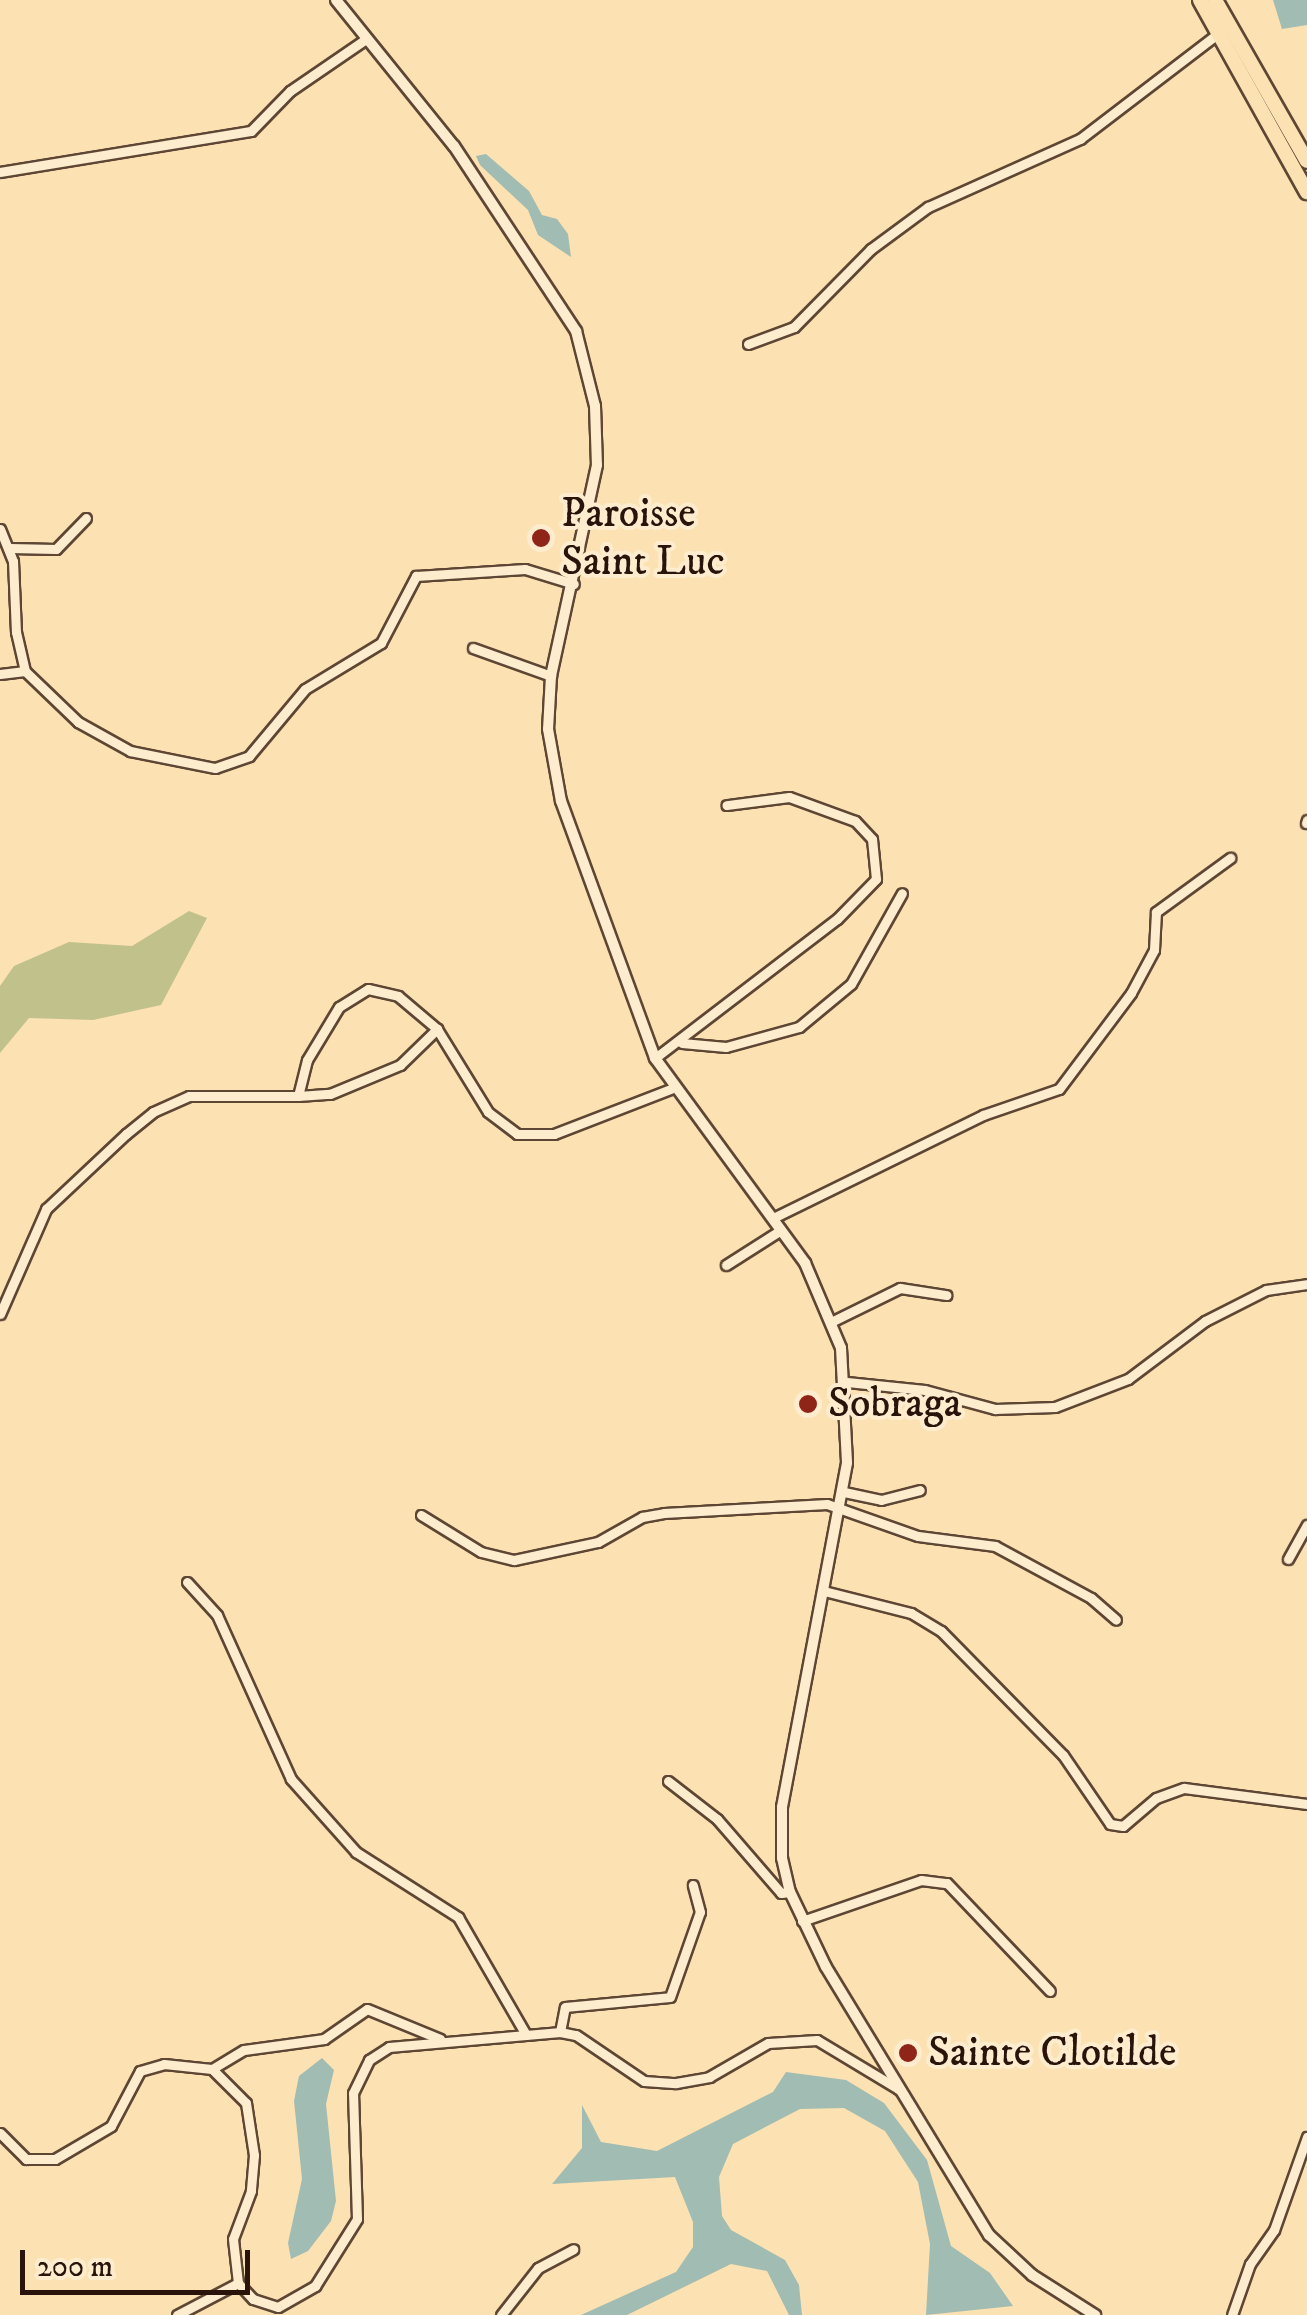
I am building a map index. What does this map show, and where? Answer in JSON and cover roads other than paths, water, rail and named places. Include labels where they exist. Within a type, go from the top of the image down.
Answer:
[{"type":"highway","points":[[1200,0],[1224,28],[1307,161]]},
{"type":"highway","points":[[1214,0],[1224,28],[1307,192]]},
{"type":"street","points":[[336,0],[454,146],[576,331],[596,406],[597,464],[551,676],[548,729],[561,801],[655,1058],[673,1088],[781,1230],[832,1321],[847,1382],[844,1492],[782,1808],[782,1858],[790,1892],[802,1921],[989,2235],[1032,2275],[1095,2315]]},
{"type":"street","points":[[748,344],[794,327],[872,250],[928,207],[1080,139],[1224,28]]},
{"type":"street","points":[[0,172],[251,132],[308,76],[366,39]]},
{"type":"street","points":[[10,548],[56,548],[86,518]]},
{"type":"street","points":[[0,529],[10,548],[25,671],[78,722],[130,751],[214,768],[249,756],[305,689],[381,643],[416,576],[525,569],[574,584]]},
{"type":"street","points":[[474,648],[551,676]]},
{"type":"street","points":[[0,674],[25,671]]},
{"type":"street","points":[[655,1058],[682,1043],[838,919],[876,879],[872,839],[856,821],[788,797],[727,805]]},
{"type":"street","points":[[773,1218],[983,1115],[1060,1089],[1131,993],[1154,950],[1156,912],[1230,858]]},
{"type":"street","points":[[682,1043],[726,1048],[798,1028],[850,984],[902,894]]},
{"type":"street","points":[[298,1096],[308,1060],[352,996],[380,988],[438,1029],[488,1112],[525,1136],[566,1130],[673,1088]]},
{"type":"street","points":[[0,1314],[46,1209],[153,1112],[219,1091],[330,1094],[400,1065],[438,1029]]},
{"type":"street","points":[[726,1266],[781,1230]]},
{"type":"street","points":[[847,1382],[925,1390],[996,1409],[1055,1407],[1128,1379],[1205,1321],[1266,1290],[1307,1284]]},
{"type":"street","points":[[832,1321],[900,1288],[946,1295]]},
{"type":"street","points":[[844,1492],[881,1500],[920,1490]]},
{"type":"street","points":[[421,1515],[481,1552],[514,1560],[598,1542],[642,1517],[806,1501],[918,1536],[995,1546],[1091,1598],[1116,1620]]},
{"type":"street","points":[[1288,1560],[1307,1525]]},
{"type":"street","points":[[187,1582],[217,1614],[291,1778],[356,1852],[458,1917],[526,2034]]},
{"type":"street","points":[[824,1591],[912,1613],[941,1631],[1063,1755],[1110,1824],[1123,1826],[1156,1798],[1184,1788],[1307,1804]]},
{"type":"street","points":[[668,1781],[717,1819],[781,1894],[790,1892]]},
{"type":"street","points":[[802,1921],[921,1880],[946,1883],[1050,1992]]},
{"type":"street","points":[[560,2032],[565,2008],[670,1997],[700,1912],[694,1885]]},
{"type":"street","points":[[212,2069],[244,2050],[324,2039],[367,2009],[442,2039]]},
{"type":"street","points":[[0,2133],[26,2159],[55,2159],[111,2126],[140,2071],[164,2064],[212,2069],[235,2085],[250,2121],[251,2191],[232,2258],[238,2283],[254,2299],[278,2307],[315,2286],[350,2234],[361,2202],[356,2079],[369,2060],[389,2047],[442,2039],[560,2032],[576,2035],[644,2080],[676,2083],[709,2077],[768,2044],[817,2040],[906,2094]]},
{"type":"street","points":[[1232,2315],[1250,2264],[1274,2230],[1307,2138]]},
{"type":"street","points":[[502,2315],[538,2268],[574,2249]]},
{"type":"street","points":[[177,2315],[238,2283]]},
{"type":"water","points":[[1273,0],[1307,0],[1307,25],[1282,29]]},
{"type":"water","points":[[486,154],[529,191],[542,215],[557,219],[568,234],[571,257],[538,235],[528,210],[480,165],[476,156]]},
{"type":"water","points":[[322,2058],[334,2070],[326,2104],[336,2201],[331,2221],[308,2251],[291,2259],[288,2243],[302,2179],[294,2101],[299,2076]]},
{"type":"water","points":[[786,2072],[846,2080],[884,2103],[927,2160],[951,2246],[990,2273],[1013,2306],[926,2315],[930,2244],[918,2182],[885,2131],[844,2108],[800,2109],[733,2144],[719,2177],[722,2216],[731,2230],[785,2260],[799,2285],[802,2315],[789,2315],[767,2271],[731,2264],[627,2315],[581,2315],[676,2272],[693,2247],[693,2222],[675,2177],[552,2184],[582,2148],[582,2105],[601,2142],[657,2151],[773,2092]]},
{"type":"place","name":"Paroisse Saint Luc","points":[[541,538]]},
{"type":"place","name":"Sobraga","points":[[808,1404]]},
{"type":"place","name":"Sainte Clotilde","points":[[908,2053]]}]
